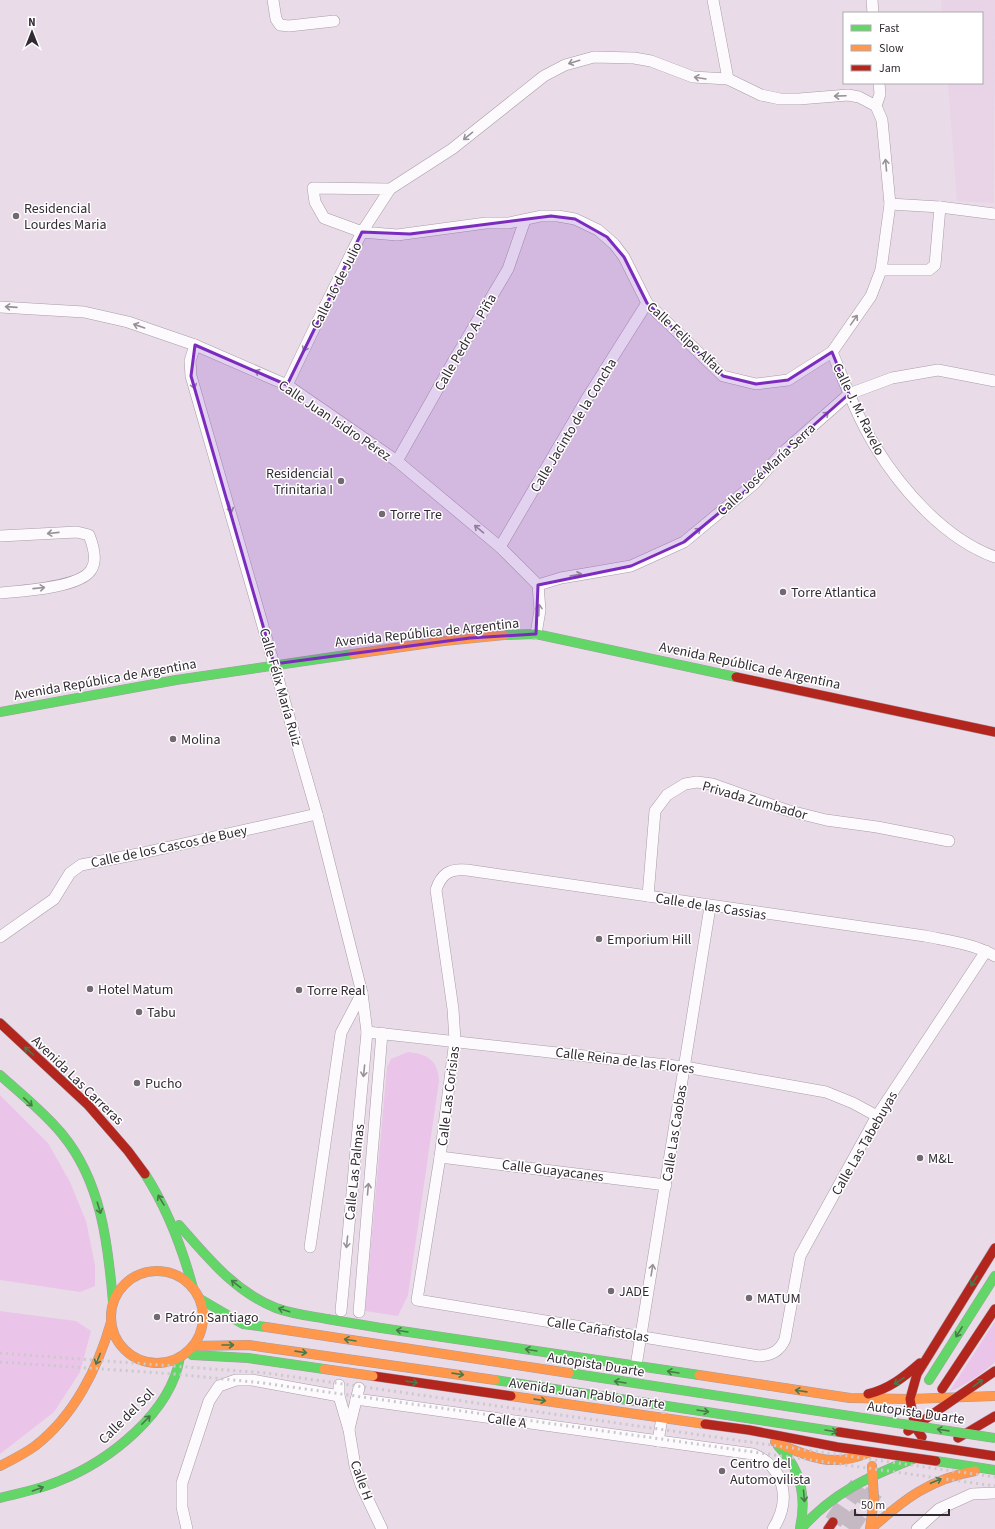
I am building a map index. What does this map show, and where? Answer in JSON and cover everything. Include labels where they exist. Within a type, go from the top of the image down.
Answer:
[{"type":"main road","name":"Avenida República de Argentina","points":[[0,712],[107,691],[274,664],[470,638],[536,634],[995,732]]},
{"type":"main road","name":"Avenida Las Carreras","points":[[0,1024],[66,1083],[102,1119],[148,1178],[169,1214],[182,1245],[193,1288]]},
{"type":"main road","points":[[0,1075],[62,1134],[87,1174],[101,1215],[110,1263],[113,1302],[111,1322],[93,1370],[66,1417],[35,1446],[0,1466]]},
{"type":"main road","points":[[169,1214],[228,1278],[245,1291],[269,1305],[299,1315],[850,1398],[910,1399],[995,1396]]},
{"type":"main road","points":[[995,1248],[916,1374],[910,1399],[915,1427],[933,1451],[954,1460],[995,1470]]},
{"type":"main road","points":[[111,1322],[119,1344],[128,1353],[151,1363],[164,1362],[182,1356],[193,1346],[200,1335],[203,1323],[203,1311],[200,1299],[193,1288],[183,1279],[170,1273],[156,1271],[142,1274],[130,1280],[120,1290],[113,1302]]},
{"type":"main road","points":[[929,1380],[995,1276]]},
{"type":"main road","name":"Autopista Duarte","points":[[200,1299],[243,1324],[995,1438]]},
{"type":"main road","points":[[942,1389],[995,1309]]},
{"type":"main road","points":[[193,1346],[249,1345],[526,1384],[995,1456]]},
{"type":"main road","points":[[850,1398],[874,1393],[890,1386],[903,1378],[928,1355]]},
{"type":"main road","name":"Avenida Juan Pablo Duarte","points":[[182,1356],[248,1358],[749,1430],[837,1447],[984,1468]]},
{"type":"main road","name":"Calle del Sol","points":[[0,1498],[29,1492],[59,1481],[93,1466],[120,1446],[163,1401],[177,1379],[182,1356]]},
{"type":"main road","points":[[749,1430],[804,1455],[823,1461],[843,1462],[859,1457],[915,1427],[961,1396],[995,1370]]},
{"type":"main road","points":[[823,1394],[847,1410],[857,1422],[869,1452],[873,1477],[874,1498],[871,1529]]},
{"type":"main road","points":[[837,1447],[847,1442],[852,1432],[852,1422],[847,1410]]},
{"type":"main road","points":[[800,1529],[825,1503],[838,1493],[944,1446],[991,1418]]},
{"type":"main road","points":[[991,1418],[982,1430],[980,1449],[986,1459],[995,1464]]},
{"type":"main road","points":[[771,1440],[787,1455],[799,1474],[804,1502],[800,1529]]},
{"type":"main road","points":[[871,1529],[907,1497],[939,1480],[967,1472],[995,1470]]},
{"type":"street","points":[[273,0],[276,19],[280,25],[289,26],[334,21]]},
{"type":"street","points":[[713,0],[728,79]]},
{"type":"street","points":[[872,0],[873,12]]},
{"type":"street","points":[[390,189],[452,149],[544,76],[565,65],[594,57],[618,56],[651,61],[693,77],[728,79],[761,95],[799,99],[848,95],[859,97],[876,106]]},
{"type":"street","name":"Calle Felipe Alfau","points":[[390,189],[313,188],[315,202],[324,218],[362,232],[410,234],[478,224],[509,223],[546,216],[567,217],[588,224],[598,230],[614,244],[624,257],[647,303],[723,376],[756,384],[788,380],[832,352],[871,296],[881,270],[890,204],[882,120],[876,106],[880,94],[879,84]]},
{"type":"street","name":"Calle 16 de Julio","points":[[287,385],[362,232],[390,189]]},
{"type":"street","points":[[890,204],[940,207],[995,214]]},
{"type":"street","points":[[881,270],[929,270],[935,264],[940,207]]},
{"type":"street","name":"Calle Pedro A. Piña","points":[[397,461],[508,269],[526,220]]},
{"type":"street","name":"Calle Jacinto de la Concha","points":[[500,547],[586,400],[647,303]]},
{"type":"street","name":"Calle Juan Isidro Pérez","points":[[0,307],[84,312],[128,322],[194,344],[287,385],[397,461],[500,547],[538,585]]},
{"type":"street","name":"Calle Félix María Ruiz","points":[[194,344],[190,361],[192,382],[223,482],[317,814],[362,993],[367,1032]]},
{"type":"street","name":"Calle J. M. Ravelo","points":[[832,352],[849,394],[875,446],[924,510],[958,540],[995,557]]},
{"type":"street","name":"Calle José María Serra","points":[[538,585],[561,578],[631,566],[684,542],[754,484],[781,454],[849,394],[892,378],[938,370],[995,381]]},
{"type":"street","points":[[0,536],[77,532],[89,535],[94,546],[94,558],[91,570],[82,578],[71,583],[56,587],[0,592]]},
{"type":"street","points":[[536,634],[540,610],[538,585]]},
{"type":"street","name":"Privada Zumbador","points":[[648,896],[656,811],[667,795],[684,784],[697,782],[712,784],[793,812],[826,820],[877,827],[949,841]]},
{"type":"street","name":"Calle de los Cascos de Buey","points":[[0,937],[54,899],[70,873],[82,865],[317,814]]},
{"type":"street","name":"Calle de las Cassias","points":[[436,890],[439,881],[445,874],[458,869],[648,896],[710,907],[925,936],[956,942],[991,953]]},
{"type":"street","name":"Calle Las Corisias","points":[[417,1300],[440,1157],[455,1040],[453,1009],[436,890]]},
{"type":"street","name":"Calle Las Caobas","points":[[636,1366],[710,907]]},
{"type":"street","name":"Calle Las Tabebuyas","points":[[778,1351],[784,1339],[800,1256],[877,1116],[991,953]]},
{"type":"street","points":[[310,1247],[340,1033],[362,993]]},
{"type":"street","name":"Calle Reina de las Flores","points":[[367,1032],[455,1040],[685,1067],[826,1092],[853,1103],[877,1116]]},
{"type":"street","name":"Calle Las Palmas","points":[[341,1311],[367,1032]]},
{"type":"street","name":"Calle Las Palmas","points":[[359,1312],[382,1033]]},
{"type":"street","name":"Calle Guayacanes","points":[[440,1157],[666,1185]]},
{"type":"street","name":"Calle Cañafistolas","points":[[417,1300],[759,1356],[769,1355],[778,1351]]},
{"type":"street","points":[[187,1529],[182,1508],[182,1483],[213,1393],[219,1386],[236,1380],[252,1380],[339,1396]]},
{"type":"street","points":[[339,1385],[339,1396],[349,1430]]},
{"type":"street","points":[[349,1430],[359,1388]]},
{"type":"street","name":"Calle A","points":[[356,1399],[739,1452],[764,1459],[779,1477],[784,1495],[781,1517],[773,1529]]},
{"type":"street","points":[[658,1441],[662,1418]]},
{"type":"street","name":"Calle H","points":[[349,1430],[351,1451],[361,1485],[382,1529]]},
{"type":"street","points":[[917,1529],[939,1509],[972,1494],[995,1493]]},
{"type":"highlighted area","points":[[551,216],[575,219],[607,237],[624,257],[647,303],[723,376],[756,384],[788,380],[832,352],[849,394],[781,454],[754,484],[684,542],[631,566],[538,585],[536,634],[470,638],[274,664],[191,376],[195,345],[287,385],[362,232],[410,234]]},
{"type":"shaded area","points":[[941,0],[995,0],[994,203],[957,201],[948,84],[983,84],[983,12],[942,12]]},
{"type":"shaded area","points":[[408,1052],[421,1054],[430,1059],[434,1063],[439,1081],[408,1295],[398,1316],[365,1311],[387,1067],[391,1059]]},
{"type":"shaded area","points":[[0,1095],[48,1143],[70,1182],[86,1221],[95,1265],[95,1286],[80,1292],[0,1280]]},
{"type":"shaded area","points":[[0,1311],[76,1321],[91,1331],[80,1372],[54,1412],[0,1454]]},
{"type":"shaded area","points":[[995,1321],[995,1362],[974,1379],[949,1392]]},
{"type":"tunnel","points":[[833,1522],[863,1478]]},
{"type":"tunnel","points":[[849,1529],[878,1486]]},
{"type":"railway","points":[[0,1353],[266,1373],[995,1477]]},
{"type":"railway","points":[[0,1362],[175,1374],[263,1383],[995,1486]]},
{"type":"traffic: fast","points":[[504,635],[536,634],[736,677]]},
{"type":"traffic: fast","points":[[0,712],[176,680],[353,654]]},
{"type":"traffic: fast","points":[[0,1075],[48,1118],[75,1152],[86,1172],[94,1192],[105,1235],[113,1302]]},
{"type":"traffic: fast","points":[[145,1174],[161,1201],[174,1229],[193,1288]]},
{"type":"traffic: fast","points":[[179,1225],[211,1261],[247,1293],[282,1310],[327,1319]]},
{"type":"traffic: fast","points":[[929,1380],[995,1276]]},
{"type":"traffic: fast","points":[[200,1299],[243,1324],[266,1327]]},
{"type":"traffic: fast","points":[[327,1319],[381,1328]]},
{"type":"traffic: fast","points":[[381,1328],[699,1375]]},
{"type":"traffic: fast","points":[[192,1355],[248,1358],[324,1369]]},
{"type":"traffic: fast","points":[[0,1498],[52,1484],[98,1461],[117,1448],[151,1416],[164,1397],[174,1378],[180,1357]]},
{"type":"traffic: fast","points":[[569,1373],[995,1438]]},
{"type":"traffic: fast","points":[[495,1380],[839,1432]]},
{"type":"traffic: fast","points":[[778,1446],[792,1464],[800,1484],[803,1505],[800,1528]]},
{"type":"traffic: fast","points":[[801,1529],[826,1505],[852,1487],[913,1459]]},
{"type":"traffic: fast","points":[[936,1461],[995,1470]]},
{"type":"traffic: slow","points":[[353,654],[444,641],[504,635]]},
{"type":"traffic: slow","points":[[157,1271],[175,1275],[189,1285],[199,1299],[203,1317],[199,1335],[189,1349],[175,1359],[157,1363],[139,1359],[125,1349],[115,1335],[111,1317],[115,1299],[125,1285],[139,1275],[157,1271]]},
{"type":"traffic: slow","points":[[0,1466],[35,1446],[49,1434],[73,1406],[92,1374],[111,1322]]},
{"type":"traffic: slow","points":[[266,1327],[569,1373]]},
{"type":"traffic: slow","points":[[193,1346],[249,1345],[262,1347]]},
{"type":"traffic: slow","points":[[262,1347],[495,1380]]},
{"type":"traffic: slow","points":[[324,1369],[373,1376]]},
{"type":"traffic: slow","points":[[699,1375],[850,1398],[910,1399],[995,1396]]},
{"type":"traffic: slow","points":[[511,1396],[705,1424]]},
{"type":"traffic: slow","points":[[775,1442],[821,1459],[843,1460],[868,1453]]},
{"type":"traffic: slow","points":[[870,1529],[874,1498],[872,1466]]},
{"type":"traffic: slow","points":[[871,1529],[895,1508],[918,1492],[944,1479],[975,1471]]},
{"type":"traffic: jam","points":[[736,677],[995,732]]},
{"type":"traffic: jam","points":[[0,1023],[88,1105],[128,1151],[145,1174]]},
{"type":"traffic: jam","points":[[922,1437],[915,1427],[910,1399],[917,1374],[995,1248]]},
{"type":"traffic: jam","points":[[942,1389],[995,1309]]},
{"type":"traffic: jam","points":[[868,1394],[876,1392],[896,1382],[920,1363]]},
{"type":"traffic: jam","points":[[908,1431],[995,1371]]},
{"type":"traffic: jam","points":[[373,1376],[511,1396]]},
{"type":"traffic: jam","points":[[958,1438],[995,1416]]},
{"type":"traffic: jam","points":[[705,1424],[749,1430],[837,1447],[936,1461]]},
{"type":"traffic: jam","points":[[839,1432],[995,1456]]},
{"type":"traffic: jam","points":[[828,1529],[833,1522]]},
{"type":"place","name":"Residencial Lourdes Maria","points":[[16,216]]},
{"type":"place","name":"Residencial Trinitaria I","points":[[341,481]]},
{"type":"place","name":"Torre Tre","points":[[382,514]]},
{"type":"place","name":"Torre Atlantica","points":[[783,592]]},
{"type":"place","name":"Molina","points":[[173,739]]},
{"type":"place","name":"Emporium Hill","points":[[599,939]]},
{"type":"place","name":"Hotel Matum","points":[[90,989]]},
{"type":"place","name":"Torre Real","points":[[299,990]]},
{"type":"place","name":"Tabu","points":[[139,1012]]},
{"type":"place","name":"Pucho","points":[[137,1083]]},
{"type":"place","name":"M&L","points":[[920,1158]]},
{"type":"place","name":"JADE","points":[[611,1291]]},
{"type":"place","name":"MATUM","points":[[749,1298]]},
{"type":"place","name":"Patrón Santiago","points":[[157,1317]]},
{"type":"place","name":"Centro del Automovilista","points":[[722,1471]]}]
